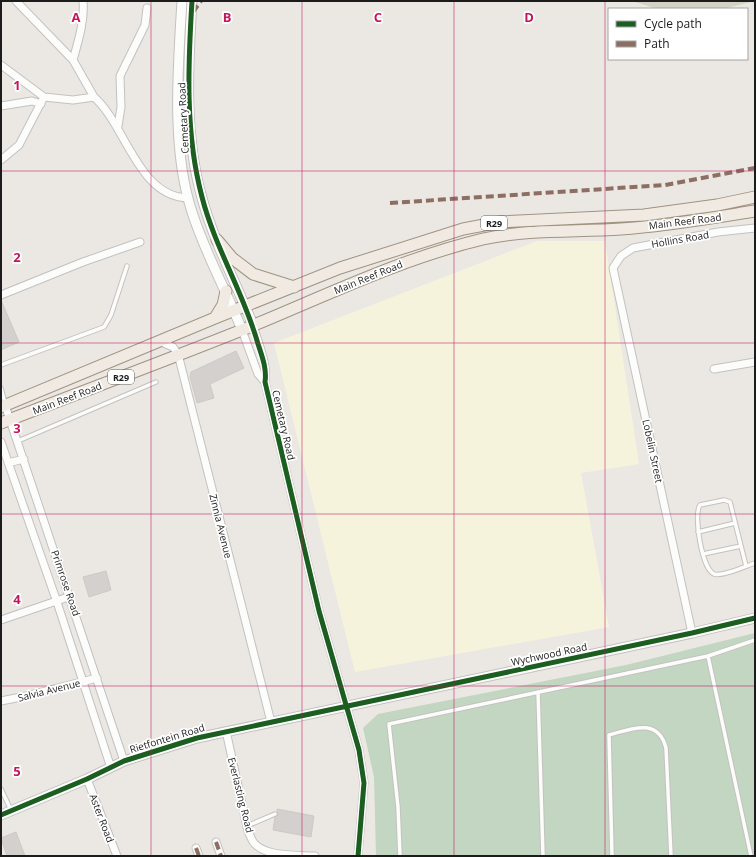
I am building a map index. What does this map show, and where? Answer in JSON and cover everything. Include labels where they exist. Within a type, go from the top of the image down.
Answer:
[{"type":"main road","name":"Main Reef Road","points":[[3,406],[323,275],[470,227],[500,222],[644,215],[717,205],[755,197]]},
{"type":"main road","name":"Main Reef Road","points":[[6,422],[242,330],[329,293],[421,257],[486,239],[514,234],[622,228],[688,222],[755,211]]},
{"type":"main road","points":[[217,240],[232,258],[253,274],[294,287]]},
{"type":"main road","points":[[323,275],[329,293]]},
{"type":"main road","points":[[215,318],[223,305],[226,291]]},
{"type":"street","points":[[16,1],[73,60],[94,97],[101,103],[118,126],[127,148],[138,164],[152,180],[169,194],[181,198],[188,198]]},
{"type":"street","points":[[73,60],[79,36],[83,1]]},
{"type":"street","name":"Cemetary Road","points":[[182,1],[178,61],[179,103],[182,167],[188,198],[198,228],[242,330],[255,368],[265,382]]},
{"type":"street","name":"Cemetary Road","points":[[192,1],[189,64],[191,142],[202,197],[217,240],[246,306],[263,361],[266,372],[265,382],[308,567],[359,750],[364,783],[358,856]]},
{"type":"street","points":[[118,126],[121,113],[120,76],[145,25],[147,8]]},
{"type":"street","points":[[1,65],[43,100]]},
{"type":"street","points":[[1,106],[32,101],[73,100],[94,97]]},
{"type":"street","points":[[1,160],[19,145],[43,100]]},
{"type":"street","name":"Hollins Road","points":[[614,268],[621,256],[633,248],[718,232],[755,228]]},
{"type":"street","points":[[1,295],[83,262],[140,242]]},
{"type":"street","name":"Lobelin Street","points":[[614,268],[692,633]]},
{"type":"street","points":[[159,341],[173,347],[178,354]]},
{"type":"street","name":"Zinnia Avenue","points":[[178,354],[270,722]]},
{"type":"street","points":[[714,369],[755,362]]},
{"type":"street","name":"Primrose Road","points":[[3,406],[6,422],[18,441],[124,761]]},
{"type":"street","name":"Primrose Road","points":[[1,442],[83,682],[110,768]]},
{"type":"street","points":[[8,463],[24,459]]},
{"type":"street","points":[[1,620],[70,596]]},
{"type":"street","name":"Wychwood Road","points":[[347,706],[692,633],[755,618]]},
{"type":"street","name":"Salvia Avenue","points":[[1,701],[97,678]]},
{"type":"street","name":"Rietfontein Road","points":[[1,815],[87,779],[124,761],[166,746],[226,731],[347,706]]},
{"type":"street","name":"Everlasting Road","points":[[226,731],[247,826],[255,845],[264,853],[315,856]]},
{"type":"street","name":"Aster Road","points":[[87,779],[118,856]]},
{"type":"street","points":[[216,842],[221,856]]},
{"type":"street","points":[[196,848],[199,856]]},
{"type":"lane","points":[[1,365],[104,327],[111,315],[127,266]]},
{"type":"lane","points":[[18,441],[156,382]]},
{"type":"lane","points":[[1,388],[3,406]]},
{"type":"lane","points":[[746,566],[731,507],[727,500],[700,505],[696,512],[698,532],[706,567],[710,572],[720,575],[755,563]]},
{"type":"lane","points":[[698,532],[735,523]]},
{"type":"lane","points":[[703,554],[741,546]]},
{"type":"lane","points":[[400,856],[398,807],[389,724],[708,656],[755,640]]},
{"type":"lane","points":[[708,656],[751,856]]},
{"type":"lane","points":[[538,692],[543,856]]},
{"type":"lane","points":[[612,856],[609,735],[637,727],[650,728],[660,732],[664,740],[666,748],[671,856]]},
{"type":"lane","points":[[1,789],[12,811]]},
{"type":"lane","points":[[247,826],[275,814]]},
{"type":"shaded area","points":[[632,1],[755,1],[727,8],[655,8]]},
{"type":"shaded area","points":[[537,241],[605,241],[639,464],[581,473],[609,627],[355,672],[274,343]]},
{"type":"green space","points":[[755,633],[755,856],[376,856],[374,777],[363,728],[378,714],[626,665]]},
{"type":"building","points":[[1,300],[19,342],[1,350]]},
{"type":"building","points":[[236,351],[244,368],[210,384],[214,398],[197,403],[190,377],[191,372]]},
{"type":"building","points":[[106,571],[111,590],[89,597],[83,577]]},
{"type":"building","points":[[277,809],[314,816],[311,837],[273,830],[275,817],[278,815]]},
{"type":"building","points":[[16,832],[25,856],[7,856],[1,838]]},
{"type":"marked path","points":[[193,12],[201,1]]},
{"type":"marked path","points":[[390,203],[665,185],[755,168]]},
{"type":"marked path","points":[[216,842],[221,856]]},
{"type":"marked path","points":[[196,848],[199,856]]},
{"type":"cycle path","points":[[192,1],[189,50],[189,99],[190,124],[197,173],[202,197],[214,234],[252,325],[265,367],[265,382],[319,611],[359,750],[364,783],[358,856]]},
{"type":"cycle path","points":[[1,815],[87,779],[124,761],[197,738],[692,633],[755,618]]}]
